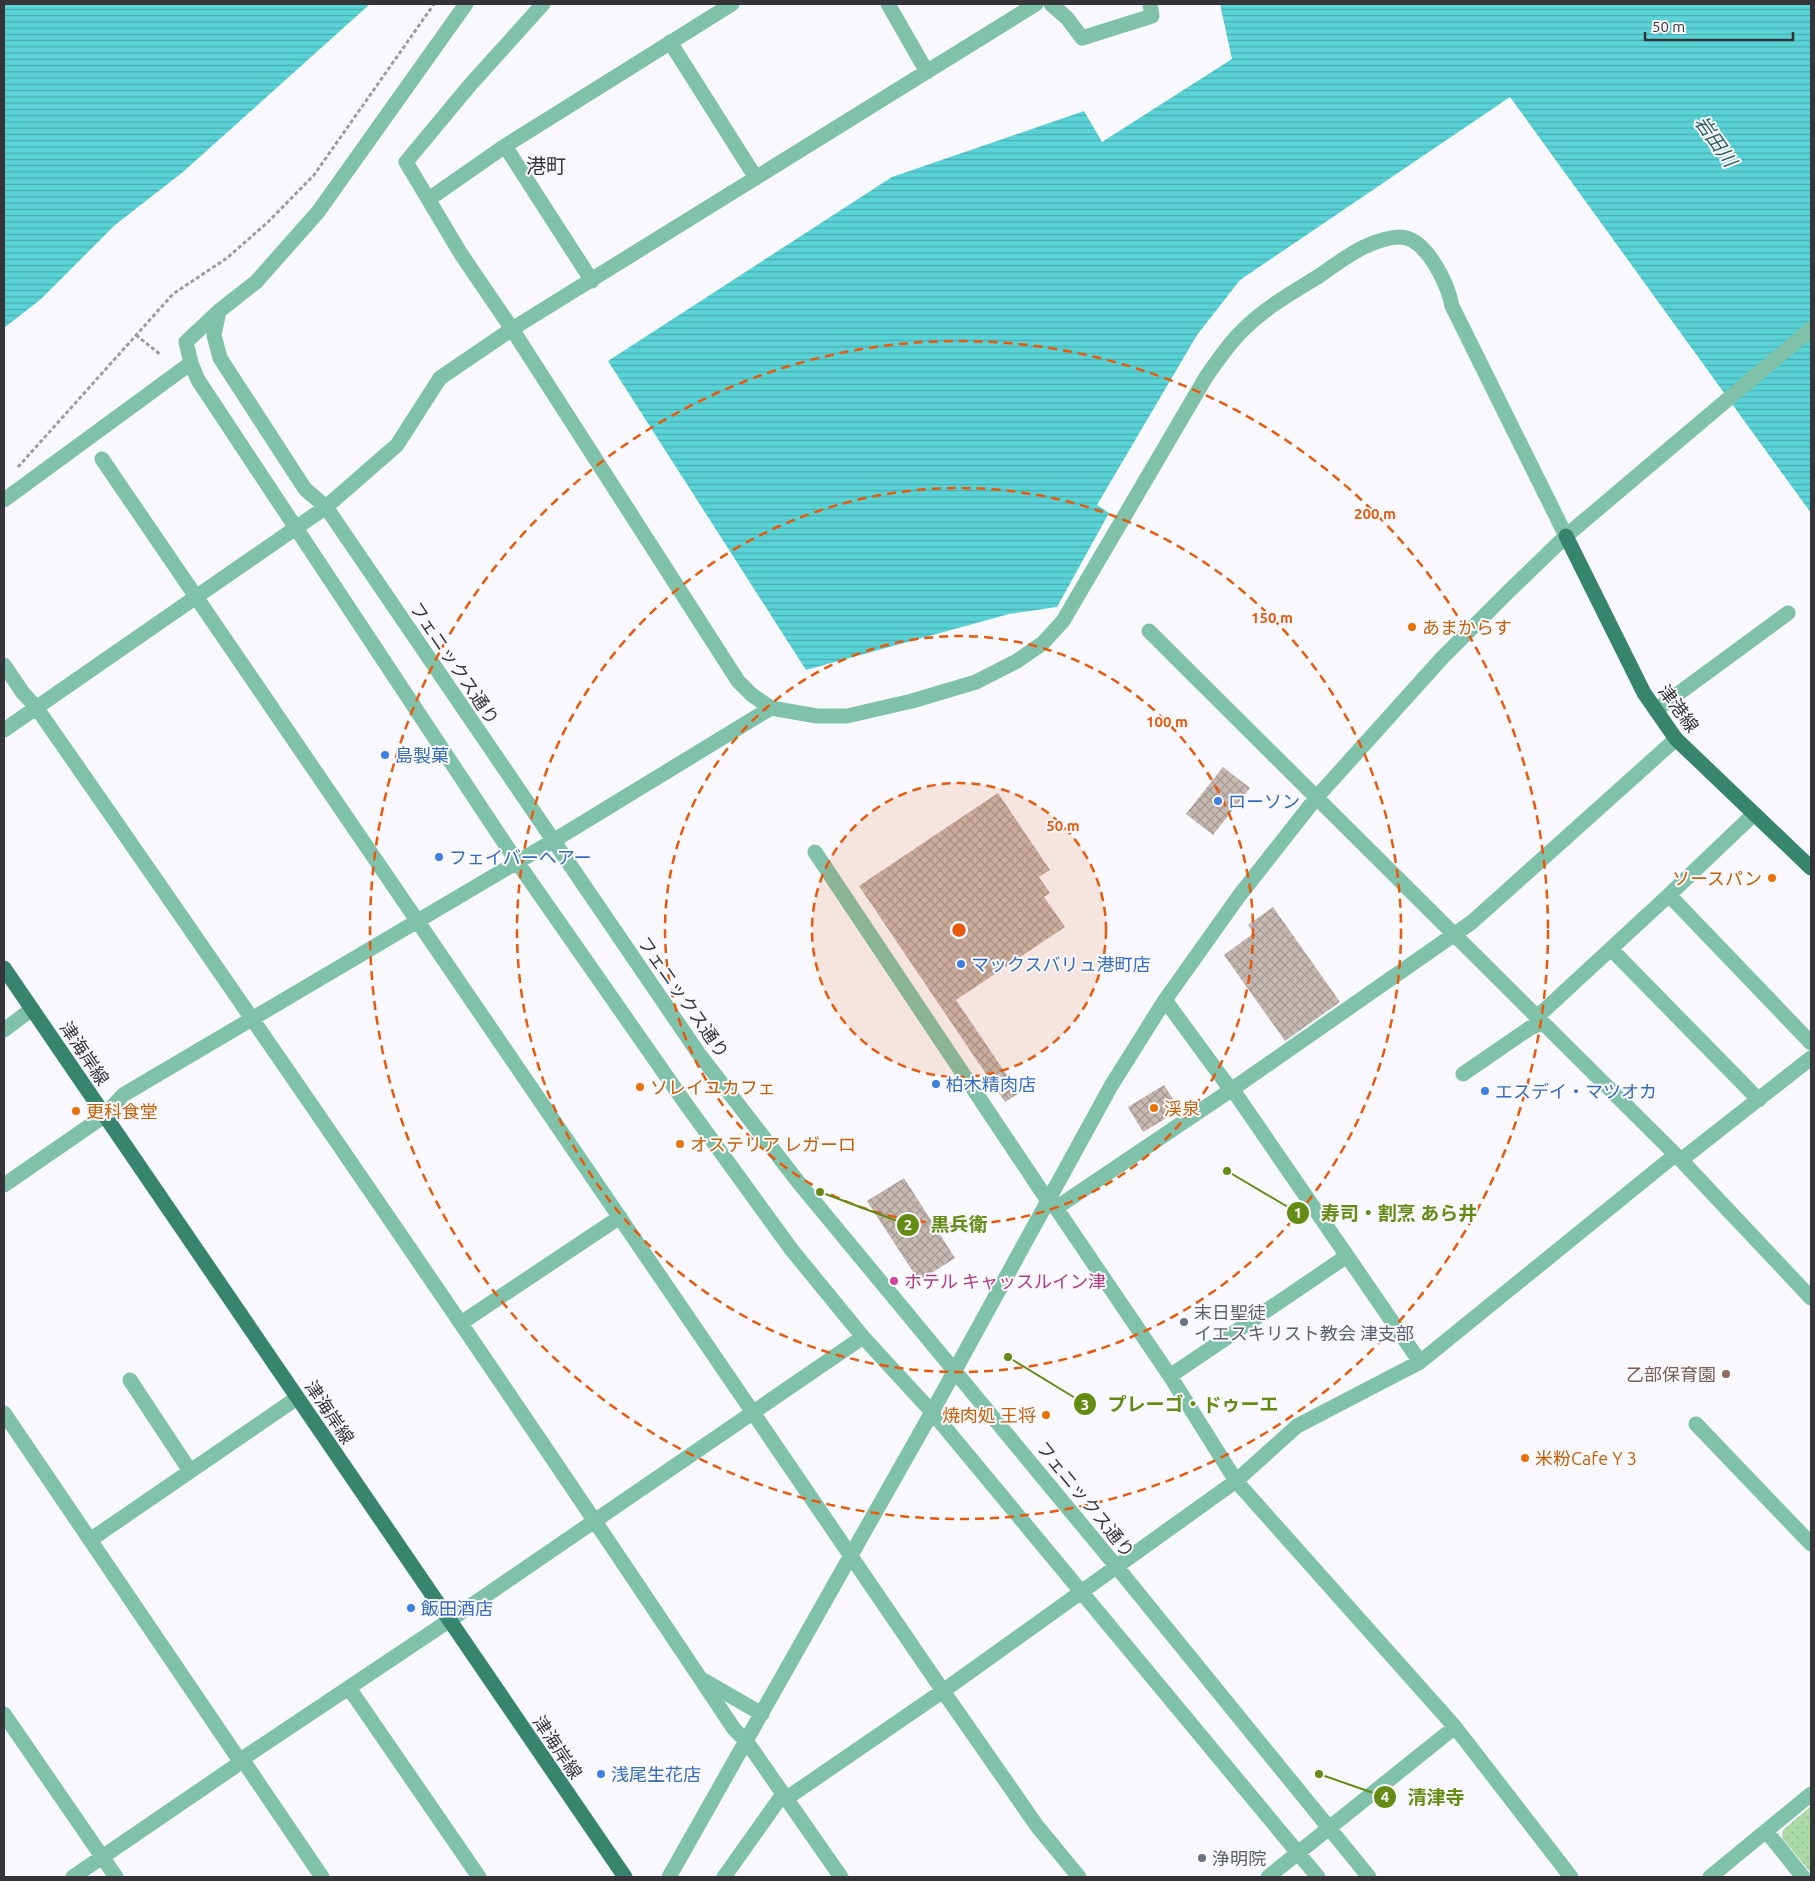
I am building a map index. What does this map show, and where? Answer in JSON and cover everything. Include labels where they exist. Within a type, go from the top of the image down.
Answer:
[{"type":"main road","name":"津港線","points":[[1566,536],[1644,692],[1676,739],[1811,868]]},
{"type":"main road","name":"津海岸線","points":[[4,968],[625,1877]]},
{"type":"street","points":[[466,4],[318,212],[256,282],[219,311],[186,342],[191,363],[198,380],[516,862],[688,1107],[791,1248],[863,1338],[932,1412],[1318,1877]]},
{"type":"street","points":[[544,4],[470,85],[406,162],[461,254],[512,329],[738,681],[752,695],[771,708],[817,716],[847,716],[912,702],[976,682],[1017,661],[1043,643],[1064,621],[1206,377],[1222,354],[1243,330],[1263,312],[1362,248],[1385,238],[1402,236],[1412,239],[1423,248],[1432,261],[1449,292],[1452,306],[1566,536]]},
{"type":"street","points":[[429,199],[505,146],[732,4]]},
{"type":"street","points":[[888,4],[927,72]]},
{"type":"street","points":[[4,730],[326,507],[397,445],[440,378],[512,329],[1036,4]]},
{"type":"street","points":[[1052,4],[1067,18],[1082,38],[1152,16],[1150,4]]},
{"type":"street","points":[[670,42],[756,178]]},
{"type":"street","points":[[505,146],[592,281]]},
{"type":"street","name":"フェニックス通り","points":[[219,311],[214,335],[220,358],[305,489],[326,507],[699,1054],[799,1183],[1116,1566],[1369,1877]]},
{"type":"street","points":[[669,1877],[747,1742],[955,1370],[1052,1205],[1111,1086],[1166,1000],[1239,896],[1316,798],[1442,658],[1566,536],[1811,329]]},
{"type":"street","points":[[4,500],[191,363]]},
{"type":"street","points":[[102,459],[419,920],[850,1556],[1036,1826],[1079,1877]]},
{"type":"street","points":[[1656,710],[1788,613]]},
{"type":"street","points":[[1150,631],[1678,1158],[1811,1298]]},
{"type":"street","points":[[4,665],[23,693],[36,707],[254,1019],[595,1520],[734,1729],[747,1742],[841,1877]]},
{"type":"street","points":[[4,1185],[104,1116],[124,1095],[554,841],[771,708]]},
{"type":"street","points":[[1052,1205],[1231,1090],[1472,922],[1676,739]]},
{"type":"street","points":[[1463,1074],[1540,1020],[1754,814]]},
{"type":"street","points":[[815,852],[1052,1205],[1170,1376],[1236,1481],[1455,1727],[1571,1877]]},
{"type":"street","points":[[1669,896],[1811,1043]]},
{"type":"street","points":[[1611,950],[1758,1100]]},
{"type":"street","points":[[1166,1000],[1235,1093],[1420,1362]]},
{"type":"street","points":[[4,1030],[32,1010]]},
{"type":"street","points":[[724,1877],[785,1796],[943,1691],[1236,1481],[1297,1426],[1420,1362],[1678,1158],[1758,1100],[1811,1058]]},
{"type":"street","points":[[461,1323],[620,1216]]},
{"type":"street","points":[[1170,1376],[1347,1256]]},
{"type":"street","points":[[73,1877],[234,1767],[241,1760],[863,1338]]},
{"type":"street","points":[[130,1380],[190,1471]]},
{"type":"street","points":[[90,1540],[297,1398]]},
{"type":"street","points":[[4,1413],[322,1877]]},
{"type":"street","points":[[1696,1424],[1811,1544]]},
{"type":"street","points":[[701,1679],[762,1714]]},
{"type":"street","points":[[349,1688],[480,1877]]},
{"type":"street","points":[[4,1714],[116,1877]]},
{"type":"street","points":[[1268,1877],[1455,1727]]},
{"type":"street","points":[[1710,1877],[1811,1794]]},
{"type":"street","points":[[1766,1832],[1803,1877]]},
{"type":"path","points":[[17,468],[173,294],[227,258],[268,222],[314,175],[434,4]]},
{"type":"path","points":[[136,335],[161,354]]},
{"type":"green space","points":[[1811,1806],[1811,1873],[1782,1838],[1783,1830]]},
{"type":"water","points":[[4,4],[370,4],[183,172],[115,225],[41,299],[4,328]]},
{"type":"water","name":"岩田川","points":[[1220,4],[1811,4],[1811,513],[1510,97],[1240,280],[1197,335],[1097,505],[1109,513],[1057,607],[1009,614],[806,670],[608,361],[892,177],[1084,111],[1102,142],[1232,59]]},
{"type":"building","name":"ローソン","points":[[1223,767],[1250,788],[1213,835],[1186,814]]},
{"type":"building","name":"マックスバリュ港町店","points":[[998,793],[1050,870],[1039,877],[1050,893],[1044,897],[1065,927],[956,1000],[1019,1093],[1005,1102],[859,886]]},
{"type":"building","points":[[1273,907],[1340,1002],[1285,1041],[1224,955],[1254,933],[1248,925]]},
{"type":"building","name":"渓泉","points":[[1164,1085],[1180,1110],[1143,1132],[1128,1107]]},
{"type":"building","points":[[904,1178],[955,1258],[919,1281],[867,1201]]},
{"type":"place","name":"あまからす","points":[[1412,627]]},
{"type":"place","name":"島製菓","points":[[385,755]]},
{"type":"place","name":"ローソン","points":[[1218,801]]},
{"type":"place","name":"フェイバーヘアー","points":[[439,857]]},
{"type":"place","name":"ソースパン","points":[[1772,878]]},
{"type":"place","name":"マックスバリュ港町店","points":[[961,964]]},
{"type":"place","name":"柏木精肉店","points":[[936,1084]]},
{"type":"place","name":"ソレイユカフェ","points":[[640,1087]]},
{"type":"place","name":"エスデイ・マツオカ","points":[[1485,1091]]},
{"type":"place","name":"渓泉","points":[[1154,1108]]},
{"type":"place","name":"更科食堂","points":[[76,1111]]},
{"type":"place","name":"オステリア レガーロ","points":[[680,1144]]},
{"type":"place","name":"寿司・割烹 あら井","points":[[1227,1171]]},
{"type":"place","name":"黒兵衛","points":[[820,1192]]},
{"type":"place","name":"ホテル キャッスルイン津","points":[[894,1281]]},
{"type":"place","name":"末日聖徒 イエスキリスト教会 津支部","points":[[1184,1322]]},
{"type":"place","name":"プレーゴ・ドゥーエ","points":[[1008,1357]]},
{"type":"place","name":"乙部保育園","points":[[1726,1374]]},
{"type":"place","name":"焼肉処 王将","points":[[1046,1415]]},
{"type":"place","name":"米粉Cafe Y 3","points":[[1525,1458]]},
{"type":"place","name":"飯田酒店","points":[[411,1608]]},
{"type":"place","name":"浅尾生花店","points":[[601,1774]]},
{"type":"place","name":"清津寺","points":[[1319,1774]]},
{"type":"place","name":"浄明院","points":[[1202,1858]]},
{"type":"district","name":"港町","points":[[546,165]]}]
